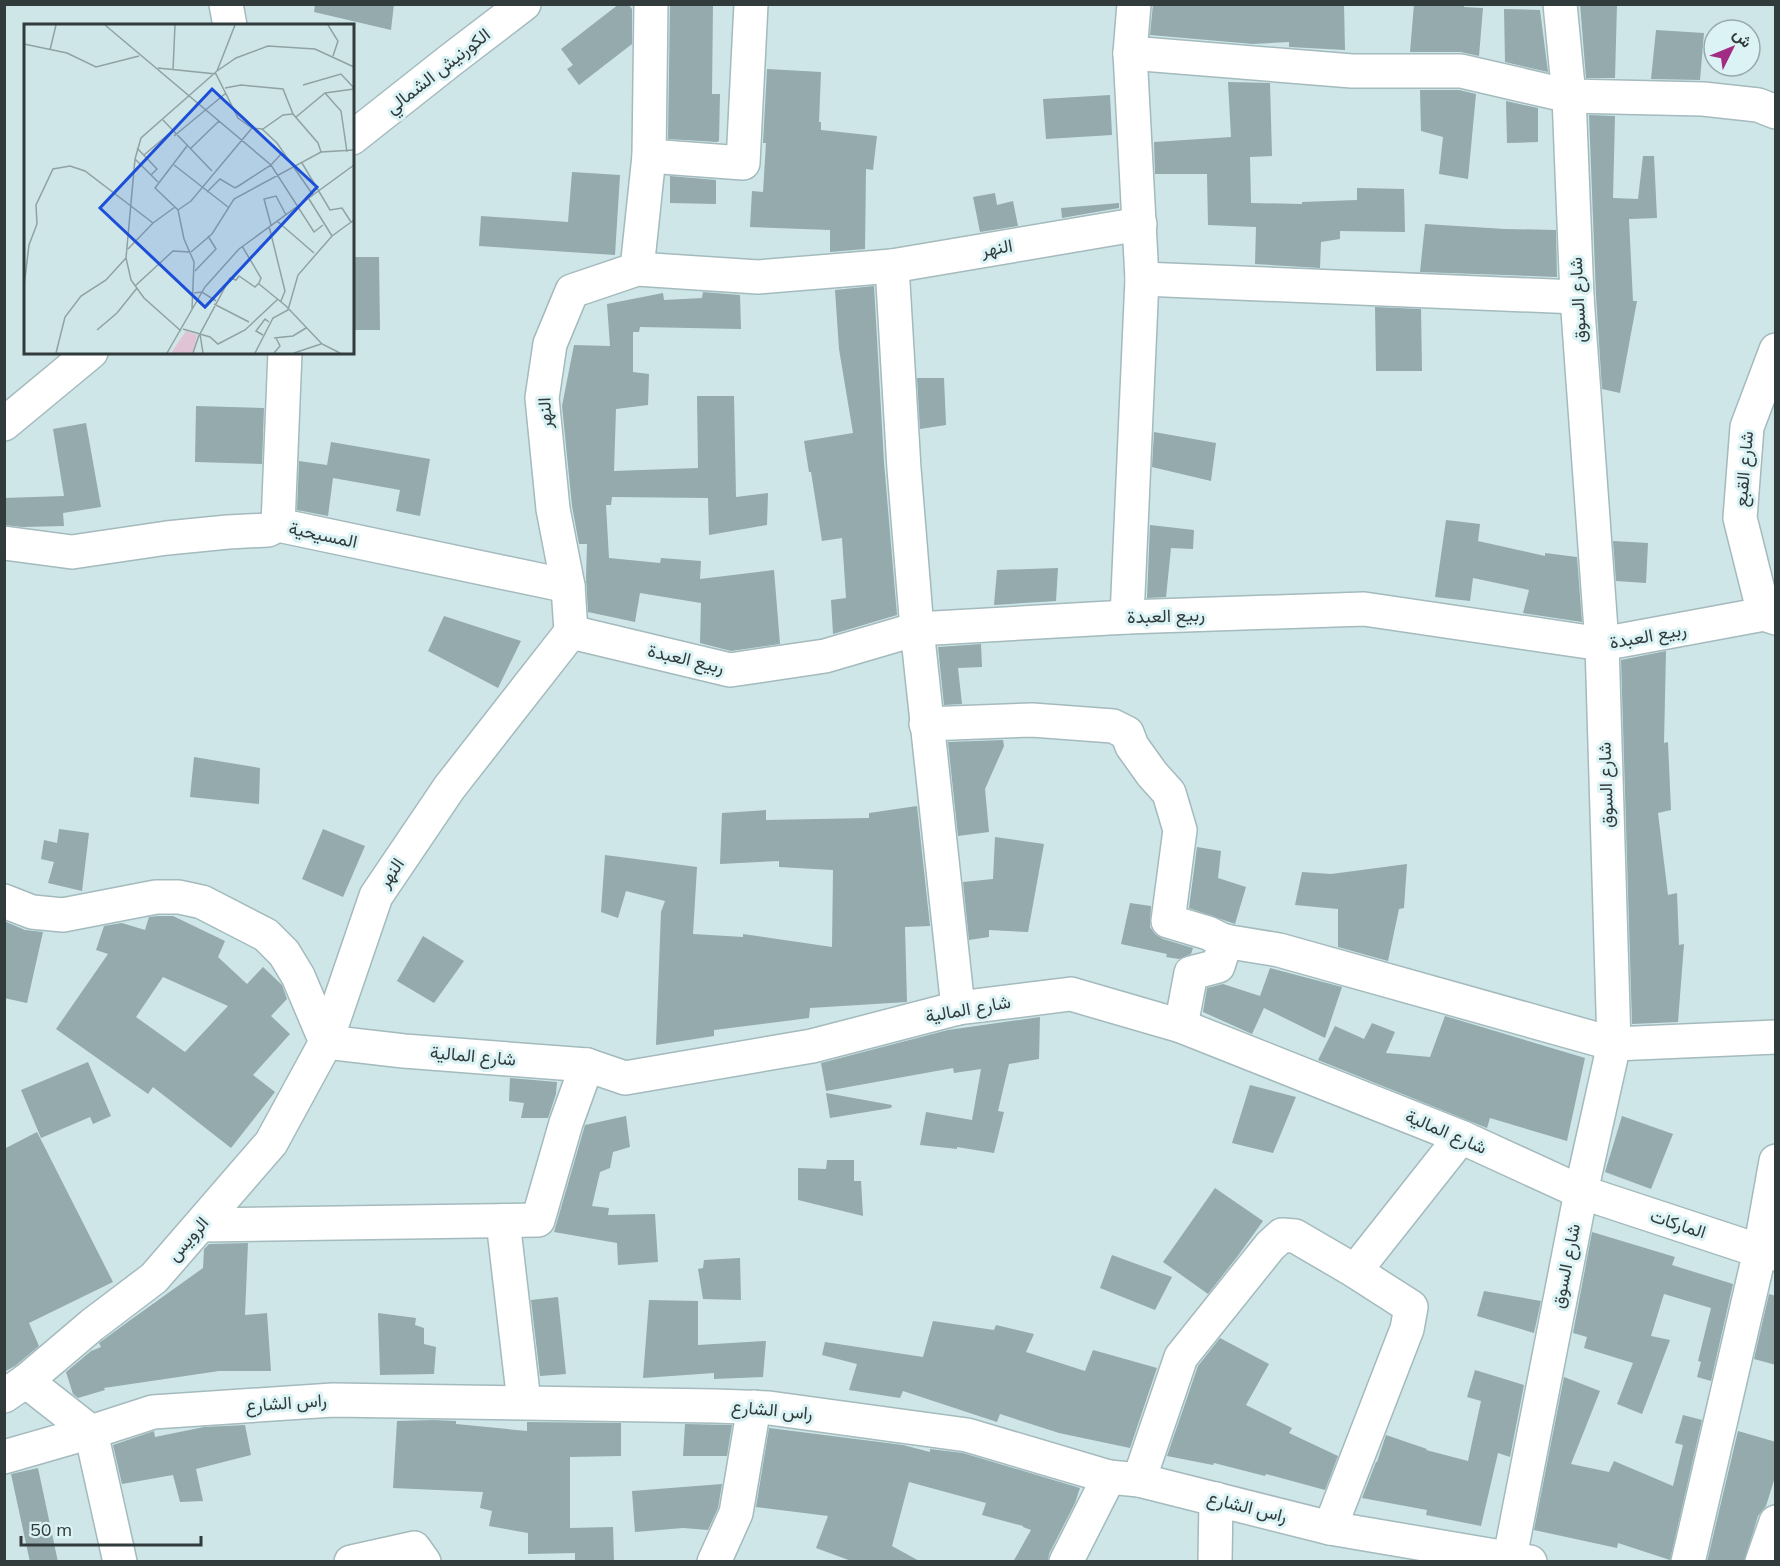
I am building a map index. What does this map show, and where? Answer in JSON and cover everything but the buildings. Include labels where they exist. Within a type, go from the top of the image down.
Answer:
[{"type":"street","points":[[226,4],[230,24]]},
{"type":"street","name":"الكورنيش الشمالي","points":[[354,136],[524,4]]},
{"type":"street","points":[[638,269],[649,156],[651,4]]},
{"type":"street","points":[[649,156],[743,163],[751,4]]},
{"type":"street","points":[[1127,617],[1142,279],[1130,53],[1134,4]]},
{"type":"street","name":"شارع السوق","points":[[1516,1560],[1581,1192],[1614,1044],[1602,644],[1577,297],[1569,96],[1560,4]]},
{"type":"street","points":[[1130,53],[1352,71],[1461,71],[1569,96],[1703,99],[1758,105],[1776,112]]},
{"type":"street","name":"النهر","points":[[326,1042],[376,896],[449,788],[571,632],[568,586],[554,509],[542,398],[550,344],[572,291],[638,269],[758,277],[892,266],[1140,224]]},
{"type":"street","points":[[892,266],[904,469],[917,628],[958,1008]]},
{"type":"street","points":[[1142,279],[1577,297]]},
{"type":"street","name":"شارع القبع","points":[[1770,616],[1740,518],[1747,427],[1776,350]]},
{"type":"street","points":[[4,424],[89,354]]},
{"type":"street","points":[[278,525],[285,354]]},
{"type":"street","name":"المسيحية","points":[[4,543],[72,552],[167,538],[268,530],[278,525],[568,586]]},
{"type":"street","name":"ربيع العبدة","points":[[571,632],[730,670],[825,656],[917,628],[1127,617],[1364,609],[1602,644],[1770,616]]},
{"type":"street","points":[[926,724],[1032,720],[1113,726],[1127,734],[1132,746],[1169,793],[1180,830],[1168,921],[1208,933],[1224,941],[1279,950],[1614,1044],[1776,1037]]},
{"type":"street","points":[[4,901],[32,912],[63,915],[156,897],[178,897],[202,902],[266,935],[284,953],[298,975],[326,1042]]},
{"type":"street","points":[[1181,1026],[1191,973],[1218,966],[1226,941]]},
{"type":"street","name":"شارع المالية","points":[[326,1042],[404,1051],[587,1065],[625,1078],[812,1046],[958,1008],[1071,994],[1181,1026],[1461,1137],[1581,1192]]},
{"type":"street","name":"الرويس","points":[[15,1388],[154,1278],[270,1143],[326,1042]]},
{"type":"street","points":[[201,1225],[538,1220],[566,1123],[587,1065]]},
{"type":"street","points":[[1355,1271],[1461,1137]]},
{"type":"street","points":[[1688,1562],[1768,1252],[1776,1161]]},
{"type":"street","name":"الماركات","points":[[1581,1192],[1768,1252]]},
{"type":"street","points":[[503,1221],[524,1402]]},
{"type":"street","points":[[1066,1562],[1124,1479],[1181,1357],[1270,1246],[1282,1235],[1295,1236],[1411,1307],[1407,1329],[1330,1528]]},
{"type":"street","points":[[15,1388],[91,1432],[120,1562]]},
{"type":"street","name":"راس الشارع","points":[[4,1457],[153,1412],[333,1400],[769,1408],[967,1435],[1124,1479],[1216,1499],[1330,1528],[1516,1560]]},
{"type":"street","points":[[714,1562],[736,1513],[754,1407]]},
{"type":"street","points":[[1215,1562],[1216,1499]]},
{"type":"street","points":[[1762,1562],[1776,1522]]},
{"type":"street","points":[[351,1562],[414,1548],[424,1562]]}]
